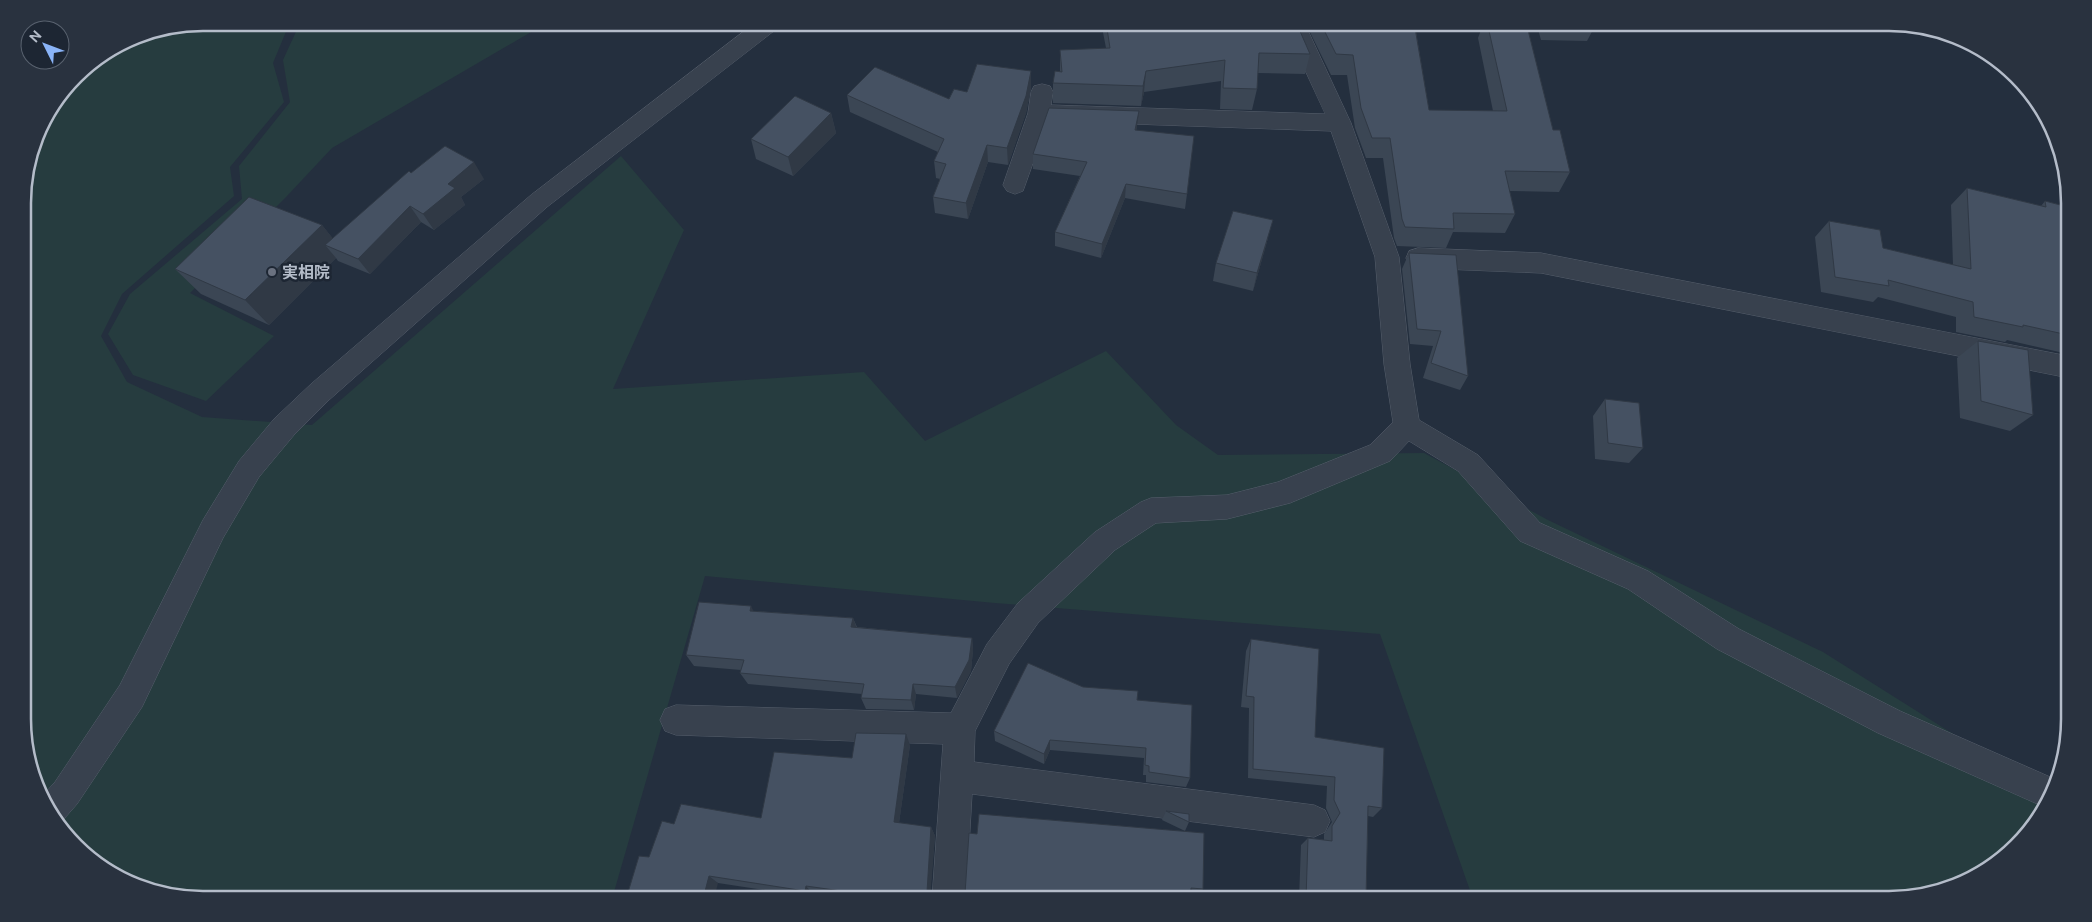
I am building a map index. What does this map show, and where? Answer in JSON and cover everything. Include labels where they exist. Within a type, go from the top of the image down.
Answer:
[{"type":"street","points":[[1297,31],[1340,122],[1387,257],[1397,364],[1407,426],[1468,463],[1530,532],[1638,580],[1728,639],[1881,718],[2045,791]]},
{"type":"street","points":[[55,806],[66,793],[131,696],[213,529],[249,469],[284,427],[320,392],[539,201],[758,32]]},
{"type":"street","points":[[1015,186],[1041,102],[1340,122]]},
{"type":"street","points":[[1387,257],[1541,264],[1956,344],[2061,366]]},
{"type":"street","points":[[949,891],[960,730],[998,654],[1028,613],[1105,541],[1151,511],[1227,506],[1280,494],[1380,453],[1407,426]]},
{"type":"street","points":[[676,720],[960,730]]},
{"type":"street","points":[[956,776],[1314,821]]},
{"type":"green space","points":[[192,32],[286,32],[273,63],[284,102],[230,167],[234,196],[122,294],[101,336],[127,382],[202,417],[312,425],[621,156],[684,230],[613,389],[864,372],[925,441],[1106,351],[1176,425],[1218,455],[1424,453],[1548,520],[1823,652],[2045,792],[2025,823],[1993,855],[1965,873],[1944,882],[1922,887],[1900,890],[1470,890],[1380,634],[995,603],[705,576],[614,891],[203,891],[181,889],[148,882],[117,868],[99,855],[67,823],[54,805],[44,785],[37,763],[31,719],[32,192],[37,159],[44,137],[60,108],[90,74],[108,60],[148,40]]},
{"type":"green space","points":[[296,32],[531,32],[332,148],[190,293],[274,336],[206,401],[133,375],[108,334],[130,294],[242,199],[239,166],[290,102],[283,60]]},
{"type":"building","points":[[1107,31],[1300,31],[1310,54],[1259,53],[1257,89],[1223,88],[1225,60],[1146,71],[1143,86],[1053,83],[1055,71],[1062,72],[1060,50],[1110,48]]},
{"type":"building","points":[[1325,31],[1416,31],[1429,110],[1507,111],[1489,31],[1528,31],[1553,130],[1560,130],[1570,172],[1505,171],[1515,214],[1453,213],[1454,229],[1405,227],[1402,219],[1390,138],[1372,138],[1361,108],[1353,55],[1336,54]]},
{"type":"building","points":[[977,64],[1031,71],[1026,96],[1007,148],[987,145],[966,203],[933,197],[946,164],[934,161],[944,139],[847,95],[875,67],[949,99],[954,89],[967,92]]},
{"type":"building","points":[[795,96],[831,113],[788,157],[751,139]]},
{"type":"building","points":[[1049,108],[1139,111],[1135,130],[1194,136],[1187,194],[1126,184],[1102,244],[1055,232],[1087,162],[1033,154]]},
{"type":"building","points":[[445,146],[474,162],[448,184],[455,188],[423,214],[410,206],[358,259],[325,245],[409,171],[411,173]]},
{"type":"building","points":[[1967,188],[2046,207],[2045,201],[2061,205],[2061,333],[1974,317],[1973,302],[1888,280],[1889,286],[1835,277],[1829,221],[1880,230],[1883,248],[1971,269]]},
{"type":"building","points":[[249,197],[322,225],[245,300],[175,269]]},
{"type":"building","points":[[1233,211],[1273,220],[1257,273],[1216,263]]},
{"type":"building","points":[[1409,253],[1456,255],[1468,376],[1431,363],[1441,331],[1417,329]]},
{"type":"building","points":[[1978,341],[2028,350],[2033,415],[1981,401]]},
{"type":"building","points":[[1605,399],[1639,403],[1643,448],[1608,443]]},
{"type":"building","points":[[699,602],[751,606],[750,611],[853,618],[851,627],[972,638],[969,660],[955,687],[913,684],[911,700],[861,698],[864,684],[740,673],[744,660],[686,655]]},
{"type":"building","points":[[1251,639],[1319,649],[1315,737],[1384,748],[1382,808],[1368,806],[1366,890],[1306,890],[1308,838],[1332,841],[1332,826],[1340,813],[1334,800],[1335,777],[1253,769],[1254,697],[1246,696]]},
{"type":"building","points":[[1028,663],[1083,687],[1138,691],[1137,700],[1192,705],[1190,778],[1149,772],[1149,766],[1145,765],[1146,748],[1050,740],[1044,754],[994,731]]},
{"type":"building","points":[[856,733],[906,734],[894,822],[931,827],[927,891],[839,891],[806,886],[805,891],[803,891],[709,876],[705,891],[628,891],[639,856],[649,857],[662,821],[674,824],[681,804],[761,818],[774,752],[852,758]]},
{"type":"building","points":[[1166,811],[1189,814],[1189,822]]},
{"type":"building","points":[[979,814],[1204,833],[1203,889],[1191,888],[1191,890],[965,891],[969,833],[977,834]]},
{"type":"place","name":"実相院","points":[[272,272]]}]
